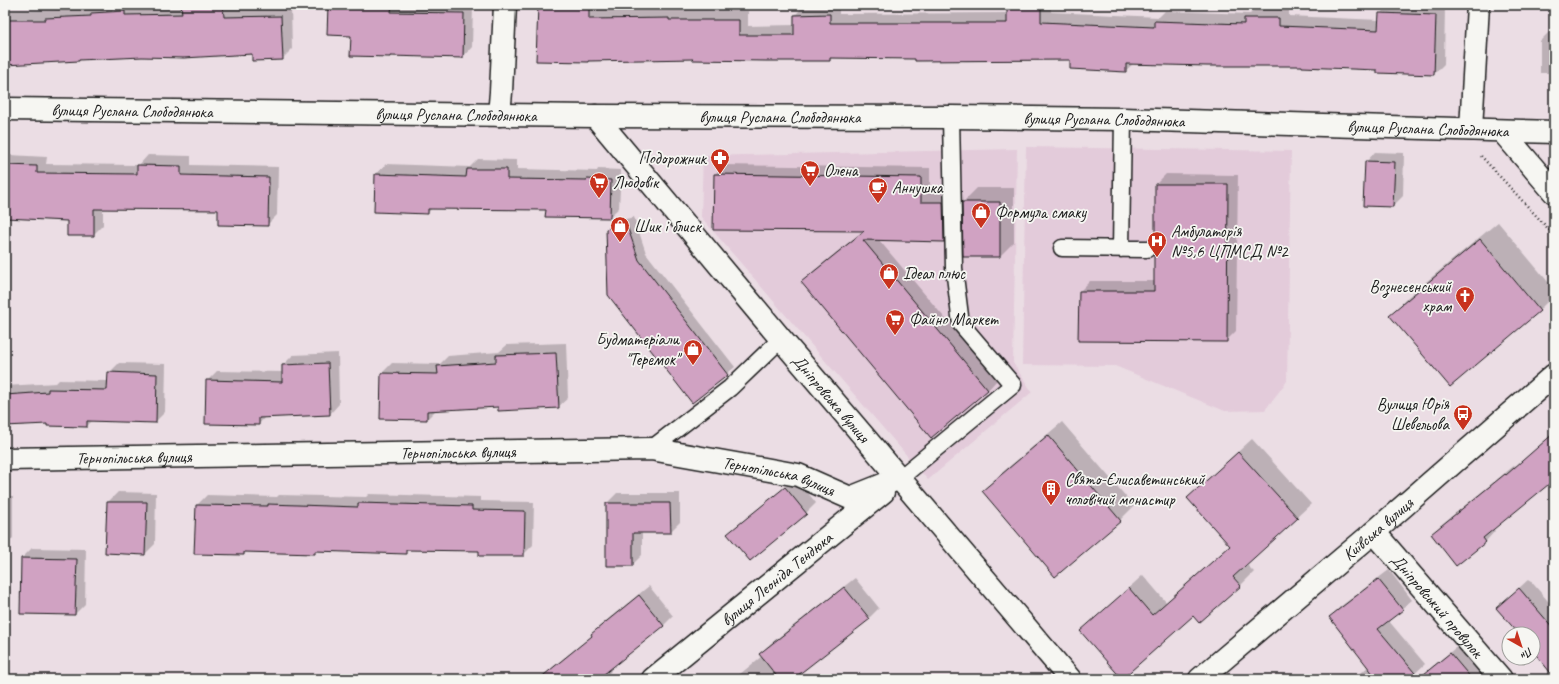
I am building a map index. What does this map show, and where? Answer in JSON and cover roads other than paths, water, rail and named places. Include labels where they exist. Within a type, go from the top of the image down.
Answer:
[{"type":"street","points":[[499,114],[502,92],[505,5]]},
{"type":"street","points":[[1471,129],[1478,5]]},
{"type":"street","name":"вулиця Руслана Слободянюка","points":[[5,109],[595,116],[1123,119],[1554,132]]},
{"type":"street","name":"Дніпровська вулиця","points":[[595,116],[781,339],[1070,679]]},
{"type":"street","points":[[1502,131],[1554,192]]},
{"type":"street","name":"Київська вулиця","points":[[1200,679],[1374,532],[1554,375]]},
{"type":"street","name":"Тернопільська вулиця","points":[[5,459],[651,449],[798,475],[850,498],[900,478]]},
{"type":"street","name":"вулиця Леоніда Тендюка","points":[[653,679],[900,478]]},
{"type":"street","name":"Дніпровський провулок","points":[[1374,532],[1502,679]]},
{"type":"lane","points":[[900,478],[1013,385],[961,324],[954,268],[951,117]]},
{"type":"lane","points":[[1120,249],[1123,119]]},
{"type":"lane","points":[[1062,248],[1147,249]]},
{"type":"lane","points":[[651,449],[730,388],[781,339]]},
{"type":"place","name":"Подорожник","points":[[720,175]]},
{"type":"place","name":"Олена","points":[[810,187]]},
{"type":"place","name":"Людовік","points":[[599,199]]},
{"type":"place","name":"Аннушка","points":[[878,204]]},
{"type":"place","name":"Формула смаку","points":[[981,229]]},
{"type":"place","name":"Шик і блиск","points":[[620,243]]},
{"type":"place","name":"Амбулаторія №5,6 ЦПМСД №2","points":[[1157,258]]},
{"type":"place","name":"Ідеал плюс","points":[[889,290]]},
{"type":"place","name":"Вознесенський храм","points":[[1465,313]]},
{"type":"place","name":"Файно Маркет","points":[[895,336]]},
{"type":"place","name":"Будматеріали \"Теремок\"","points":[[693,366]]},
{"type":"place","name":"Вулиця Юрія Шевельова","points":[[1463,431]]},
{"type":"place","name":"Свято-Єлисаветинський чоловічий монастир","points":[[1051,506]]}]
